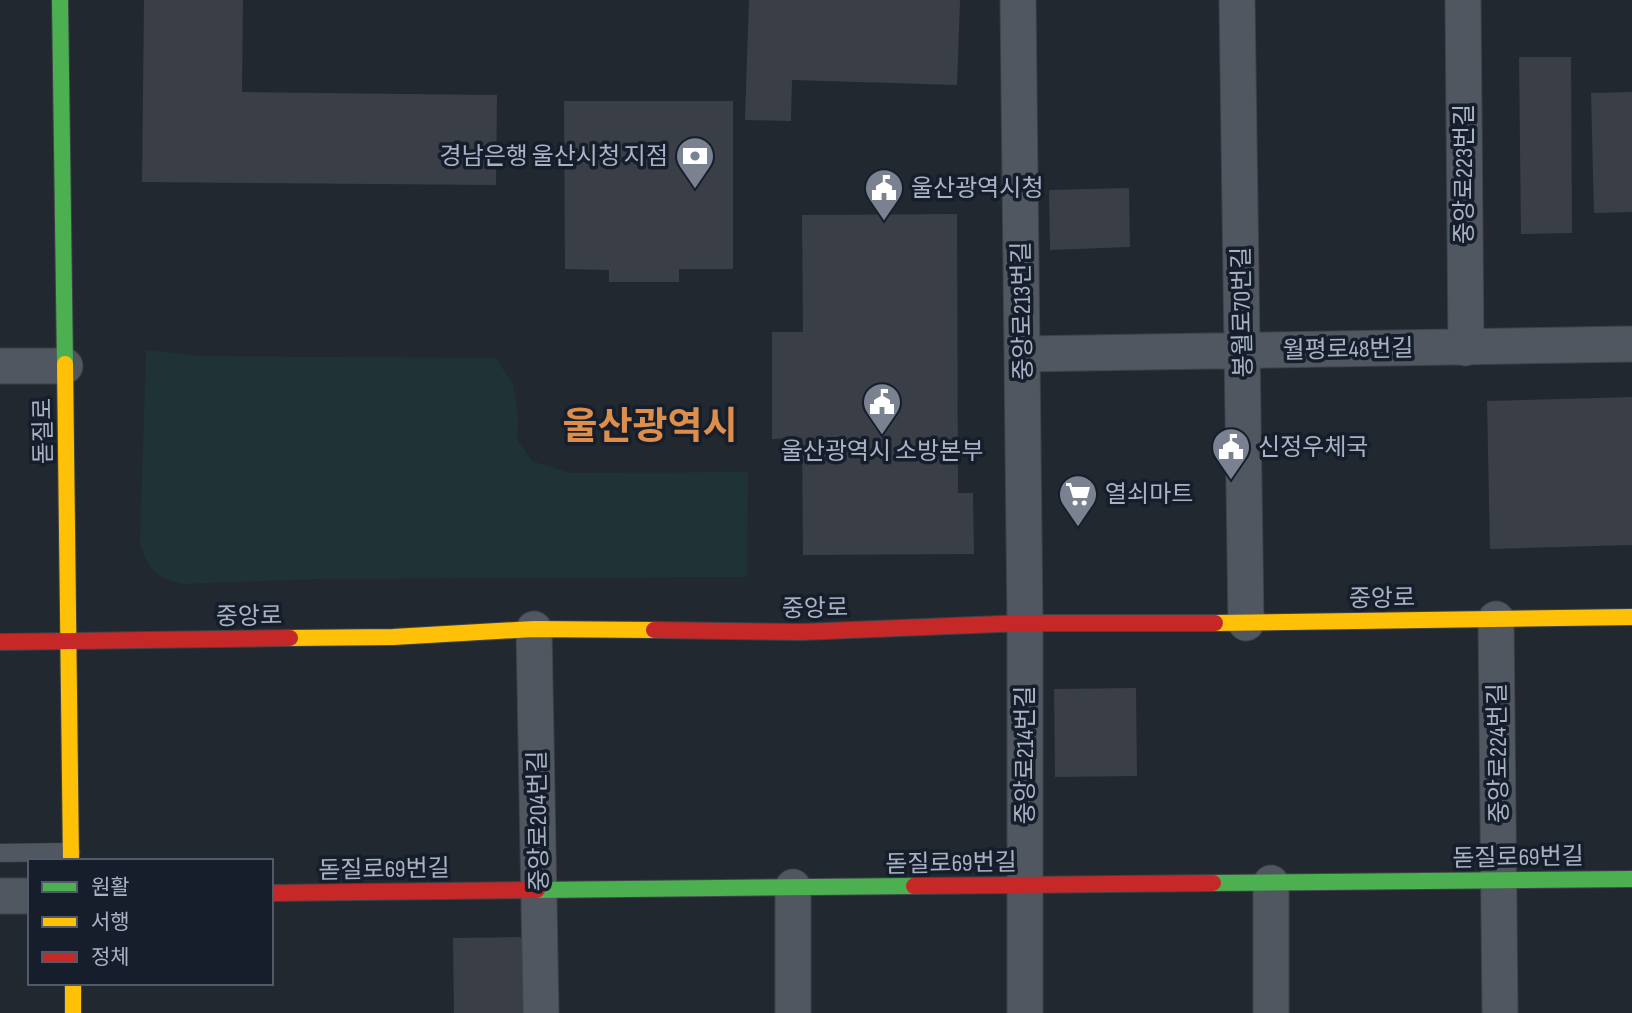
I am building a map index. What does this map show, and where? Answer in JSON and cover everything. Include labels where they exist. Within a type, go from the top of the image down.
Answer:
[{"type":"main road","name":"돋질로","points":[[60,0],[71,857]]},
{"type":"main road","name":"중앙로","points":[[0,642],[393,637],[534,629],[801,632],[1025,623],[1246,623],[1632,617]]},
{"type":"main road","name":"돋질로69번길","points":[[273,893],[1632,879]]},
{"type":"main road","points":[[73,985],[73,1013]]},
{"type":"street","name":"중앙로213번길","points":[[1018,0],[1025,623]]},
{"type":"street","name":"봉월로70번길","points":[[1237,0],[1246,623]]},
{"type":"street","name":"중앙로223번길","points":[[1463,0],[1466,348]]},
{"type":"street","name":"월평로48번길","points":[[1022,354],[1632,344]]},
{"type":"street","points":[[0,366],[65,366]]},
{"type":"street","name":"중앙로224번길","points":[[1496,619],[1500,1013]]},
{"type":"street","name":"중앙로214번길","points":[[1025,623],[1025,1013]]},
{"type":"street","name":"중앙로204번길","points":[[534,629],[541,1013]]},
{"type":"street","points":[[1271,883],[1271,1013]]},
{"type":"street","points":[[793,887],[793,1013]]},
{"type":"street","points":[[0,896],[28,895]]},
{"type":"lane","points":[[0,853],[71,857]]},
{"type":"green space","points":[[146,350],[197,356],[496,358],[513,385],[518,415],[517,440],[532,461],[569,473],[748,472],[747,577],[319,579],[182,584],[173,581],[154,571],[140,544]]},
{"type":"building","points":[[144,0],[243,0],[242,92],[497,95],[496,185],[142,182]]},
{"type":"building","points":[[749,0],[960,0],[957,85],[792,80],[791,121],[745,120]]},
{"type":"building","points":[[1519,57],[1571,57],[1572,233],[1521,234]]},
{"type":"building","points":[[1632,92],[1632,212],[1594,213],[1591,93]]},
{"type":"building","points":[[564,101],[733,101],[733,269],[679,269],[679,282],[609,282],[609,270],[565,269]]},
{"type":"building","points":[[1129,188],[1130,247],[1050,250],[1049,190]]},
{"type":"building","points":[[957,214],[958,493],[973,493],[974,554],[803,555],[802,438],[772,439],[772,332],[803,332],[802,215]]},
{"type":"building","points":[[1632,397],[1632,545],[1490,549],[1487,401]]},
{"type":"building","points":[[1136,688],[1137,776],[1055,777],[1054,689]]},
{"type":"building","points":[[524,937],[525,1013],[454,1013],[453,938]]},
{"type":"traffic: fast","points":[[60,0],[65,364]]},
{"type":"traffic: fast","points":[[1213,883],[1632,879]]},
{"type":"traffic: fast","points":[[537,890],[914,886]]},
{"type":"traffic: slow","points":[[65,364],[71,859]]},
{"type":"traffic: slow","points":[[1215,623],[1632,617]]},
{"type":"traffic: slow","points":[[290,638],[393,637],[534,629],[654,630]]},
{"type":"traffic: slow","points":[[73,985],[73,1013]]},
{"type":"traffic: jam","points":[[654,630],[801,632],[1025,623],[1215,623]]},
{"type":"traffic: jam","points":[[0,642],[290,638]]},
{"type":"traffic: jam","points":[[914,886],[1213,883]]},
{"type":"traffic: jam","points":[[273,893],[537,890]]},
{"type":"place","name":"경남은행 울산시청 지점","points":[[695,190]]},
{"type":"place","name":"울산광역시청","points":[[884,222]]},
{"type":"place","name":"울산광역시 소방본부","points":[[882,436]]},
{"type":"place","name":"신정우체국","points":[[1231,481]]},
{"type":"place","name":"열쇠마트","points":[[1078,528]]},
{"type":"district","name":"울산광역시","points":[[650,426]]}]
